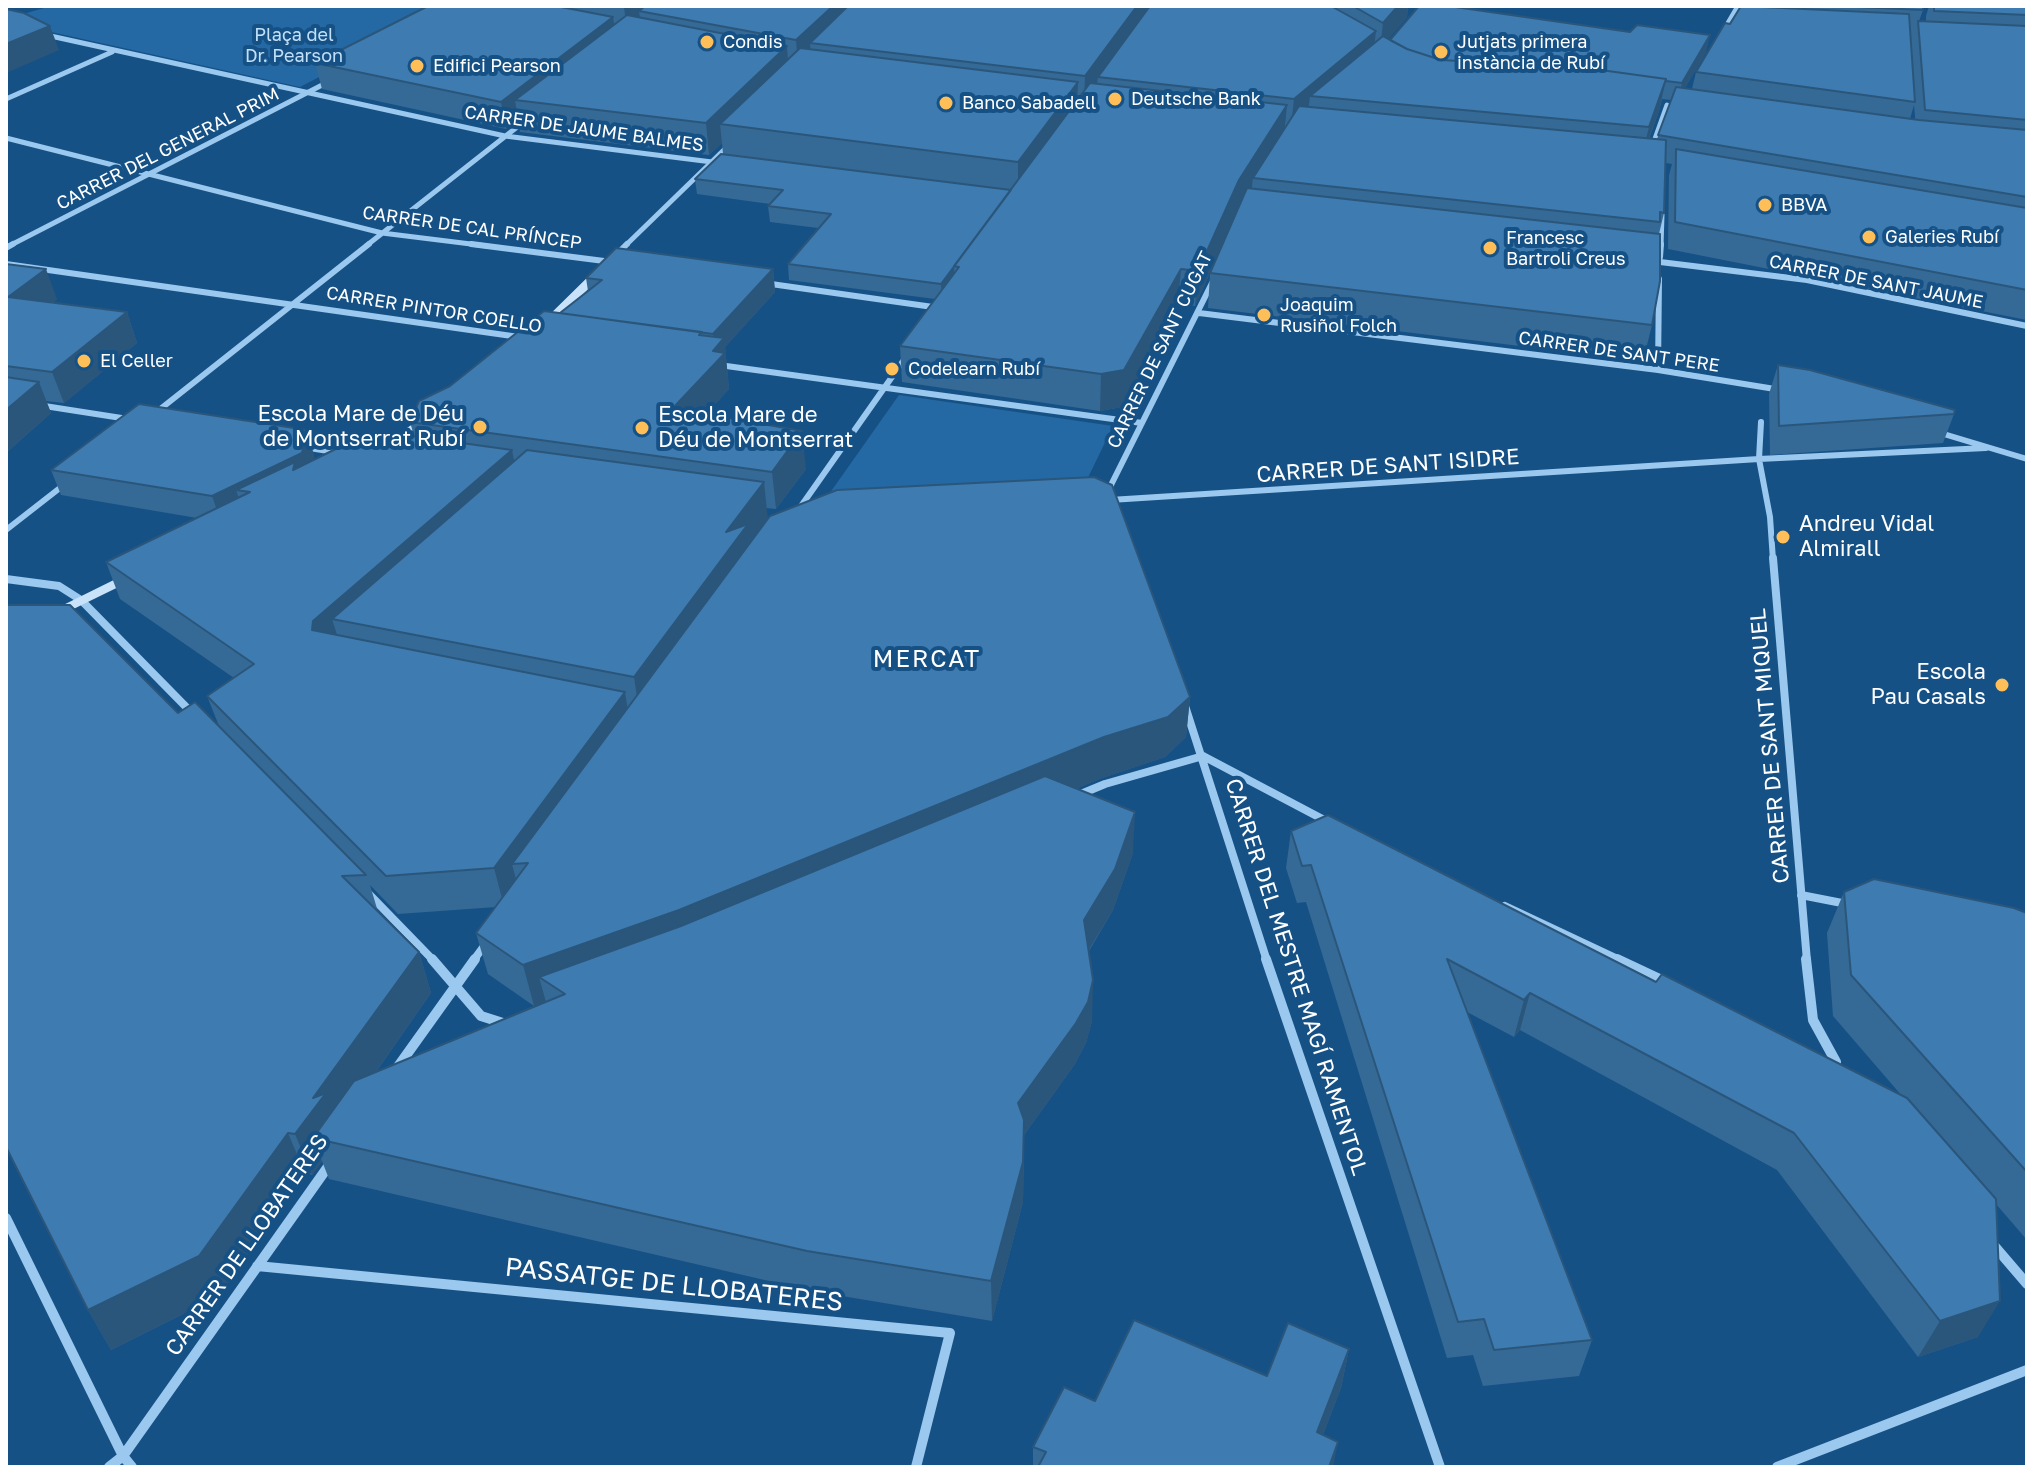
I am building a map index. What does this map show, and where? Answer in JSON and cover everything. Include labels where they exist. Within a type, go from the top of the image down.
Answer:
[{"type":"street","points":[[1716,43],[1738,6]]},
{"type":"street","points":[[1724,30],[1739,31]]},
{"type":"street","name":"CARRER DE JAUME BALMES","points":[[34,32],[505,136],[728,164]]},
{"type":"street","points":[[6,99],[113,51]]},
{"type":"street","name":"CARRER DEL GENERAL PRIM","points":[[6,248],[332,79]]},
{"type":"street","points":[[1652,103],[1682,107]]},
{"type":"street","points":[[1650,153],[1667,105]]},
{"type":"street","points":[[144,422],[537,111]]},
{"type":"street","name":"CARRER DE CAL PRÍNCEP","points":[[6,138],[382,233],[625,264]]},
{"type":"street","points":[[527,344],[734,140]]},
{"type":"street","points":[[1658,370],[1663,200]]},
{"type":"street","name":"CARRER DE SANT JAUME","points":[[1644,261],[1807,280],[2027,326]]},
{"type":"street","name":"CARRER PINTOR COELLO","points":[[6,264],[293,303],[527,344]]},
{"type":"street","name":"CARRER DE SANT CUGAT","points":[[1114,500],[1110,487],[1217,272]]},
{"type":"street","points":[[751,282],[941,308]]},
{"type":"street","points":[[933,319],[950,296]]},
{"type":"street","name":"CARRER DE SANT PERE","points":[[1199,313],[1658,370],[1790,391]]},
{"type":"street","points":[[808,517],[793,518],[910,352]]},
{"type":"street","points":[[717,364],[1142,423]]},
{"type":"street","points":[[21,403],[159,424]]},
{"type":"street","points":[[374,455],[445,407]]},
{"type":"street","name":"CARRER DE SANT MIQUEL","points":[[1761,422],[1759,459],[1770,517],[1813,1020],[1846,1074]]},
{"type":"street","points":[[1930,430],[2027,459]]},
{"type":"street","points":[[294,446],[354,455]]},
{"type":"street","name":"CARRER DE SANT ISIDRE","points":[[1099,501],[1759,459],[1986,448]]},
{"type":"street","points":[[6,530],[66,483]]},
{"type":"street","points":[[1114,500],[1119,514]]},
{"type":"street","points":[[42,620],[144,569]]},
{"type":"street","points":[[6,579],[59,586],[81,600],[202,723]]},
{"type":"street","name":"CARRER DEL MESTRE MAGÍ RAMENTOL","points":[[1183,700],[1203,756],[1231,855],[1440,1467]]},
{"type":"street","points":[[1061,802],[1105,784],[1203,756],[1341,828]]},
{"type":"street","points":[[358,883],[456,985],[481,1016],[509,1024],[520,1020]]},
{"type":"street","points":[[1801,895],[1860,907]]},
{"type":"street","points":[[1496,902],[1680,989]]},
{"type":"street","points":[[393,1074],[492,936]]},
{"type":"street","points":[[1821,1056],[1836,1062]]},
{"type":"street","name":"CARRER DE LLOBATERES","points":[[109,1467],[123,1456],[339,1150]]},
{"type":"street","points":[[6,1218],[123,1456],[132,1467]]},
{"type":"street","points":[[1987,1237],[2027,1284]]},
{"type":"street","name":"PASSATGE DE LLOBATERES","points":[[257,1266],[950,1333],[916,1467]]},
{"type":"street","points":[[1777,1467],[2027,1370]]},
{"type":"green space","name":"Plaça del Dr. Pearson","points":[[51,6],[430,6],[449,9],[300,87],[6,22],[6,19]]},
{"type":"green space","points":[[899,395],[1113,426],[1081,492],[820,507]]},
{"type":"building","points":[[428,6],[556,6],[613,17],[501,102],[315,63]]},
{"type":"building","points":[[645,6],[833,6],[796,40],[639,11]]},
{"type":"building","points":[[848,6],[1137,6],[1085,76],[810,43]]},
{"type":"building","points":[[1150,6],[1331,6],[1376,31],[1294,99],[1098,77]]},
{"type":"building","points":[[1353,6],[1398,6],[1383,23]]},
{"type":"building","points":[[1419,6],[1448,6],[1630,32],[1637,25],[1710,35],[1682,83],[1579,67],[1441,60],[1390,40]]},
{"type":"building","points":[[1741,6],[1909,14],[1915,102],[1696,72],[1725,23],[1730,24]]},
{"type":"building","points":[[1835,6],[1923,6],[1923,10]]},
{"type":"building","points":[[1934,6],[2027,6],[2027,15],[1934,11]]},
{"type":"building","points":[[6,9],[24,13],[50,26],[6,44]]},
{"type":"building","points":[[627,15],[787,46],[706,123],[515,100]]},
{"type":"building","points":[[1918,21],[2027,26],[2027,120],[1925,110]]},
{"type":"building","points":[[1383,36],[1407,49],[1441,60],[1579,67],[1666,79],[1649,127],[1310,96]]},
{"type":"building","points":[[800,48],[1078,82],[1018,162],[720,124]]},
{"type":"building","points":[[1090,83],[1287,105],[1239,180],[1198,271],[1181,269],[1124,370],[1101,374],[900,346],[959,267],[954,266]]},
{"type":"building","points":[[1676,87],[1919,120],[2027,130],[2027,197],[1658,135]]},
{"type":"building","points":[[1299,106],[1666,140],[1664,213],[1660,212],[1660,222],[1253,178]]},
{"type":"building","points":[[1676,149],[2027,208],[2027,290],[1675,222]]},
{"type":"building","points":[[721,154],[1011,190],[941,284],[788,264],[831,214],[768,206],[783,190],[695,179]]},
{"type":"building","points":[[1247,188],[1660,234],[1660,281],[1652,325],[1210,273]]},
{"type":"building","points":[[616,248],[773,269],[713,334],[560,313],[602,280],[586,278]]},
{"type":"building","points":[[6,264],[46,269],[8,297],[127,312],[52,372],[6,366]]},
{"type":"building","points":[[544,311],[702,332],[699,335],[724,338],[713,351],[725,353],[673,408],[802,431],[772,472],[410,422],[419,401],[450,386]]},
{"type":"building","points":[[1778,365],[1810,370],[1955,410],[1954,414],[1779,426]]},
{"type":"building","points":[[6,377],[39,382],[6,410]]},
{"type":"building","points":[[139,404],[307,430],[302,453],[212,496],[51,470]]},
{"type":"building","points":[[390,433],[512,450],[313,621],[312,630],[625,692],[494,868],[386,876],[207,696],[254,664],[106,562],[250,492],[236,490],[295,462],[293,470],[358,438]]},
{"type":"building","points":[[527,450],[764,482],[726,532],[748,524],[634,677],[332,619]]},
{"type":"building","points":[[1094,477],[1112,485],[1190,697],[1168,717],[1104,737],[679,910],[523,965],[476,933],[528,863],[512,864],[770,516],[837,490]]},
{"type":"building","points":[[6,605],[70,605],[178,713],[195,702],[366,875],[342,876],[419,952],[313,1098],[326,1093],[295,1134],[288,1133],[199,1256],[88,1310],[6,1147]]},
{"type":"building","points":[[1045,776],[1135,812],[1115,869],[1084,920],[1093,980],[1088,1002],[1018,1103],[1024,1120],[1023,1162],[991,1281],[807,1251],[313,1138],[354,1081],[565,994],[539,977],[681,926]]},
{"type":"building","points":[[1328,815],[1656,982],[1662,974],[1907,1098],[1996,1199],[2000,1301],[1940,1321],[1794,1133],[1530,993],[1524,1000],[1447,959],[1592,1340],[1494,1350],[1484,1319],[1458,1322],[1311,865],[1302,866],[1291,831]]},
{"type":"building","points":[[1874,879],[2027,913],[2027,1172],[1851,975],[1844,892]]},
{"type":"building","points":[[1134,1320],[1267,1376],[1288,1323],[1349,1349],[1317,1432],[1338,1442],[1329,1467],[1038,1467],[1046,1452],[1033,1447],[1064,1387],[1095,1401]]},
{"type":"place","name":"Condis","points":[[707,42]]},
{"type":"place","name":"Jutjats primera instància de Rubí","points":[[1441,52]]},
{"type":"place","name":"Edifici Pearson","points":[[417,66]]},
{"type":"place","name":"Deutsche Bank","points":[[1115,99]]},
{"type":"place","name":"Banco Sabadell","points":[[946,103]]},
{"type":"place","name":"BBVA","points":[[1765,205]]},
{"type":"place","name":"Galeries Rubí","points":[[1869,237]]},
{"type":"place","name":"Francesc Bartroli Creus","points":[[1490,248]]},
{"type":"place","name":"Joaquim Rusiñol Folch","points":[[1264,315]]},
{"type":"place","name":"El Celler","points":[[84,361]]},
{"type":"place","name":"Codelearn Rubí","points":[[892,369]]},
{"type":"place","name":"Escola Mare de Déu de Montserrat Rubí","points":[[480,427]]},
{"type":"place","name":"Escola Mare de Déu de Montserrat","points":[[642,428]]},
{"type":"place","name":"Andreu Vidal Almirall","points":[[1783,537]]},
{"type":"place","name":"Escola Pau Casals","points":[[2002,685]]},
{"type":"district","name":"MERCAT","points":[[927,659]]}]
